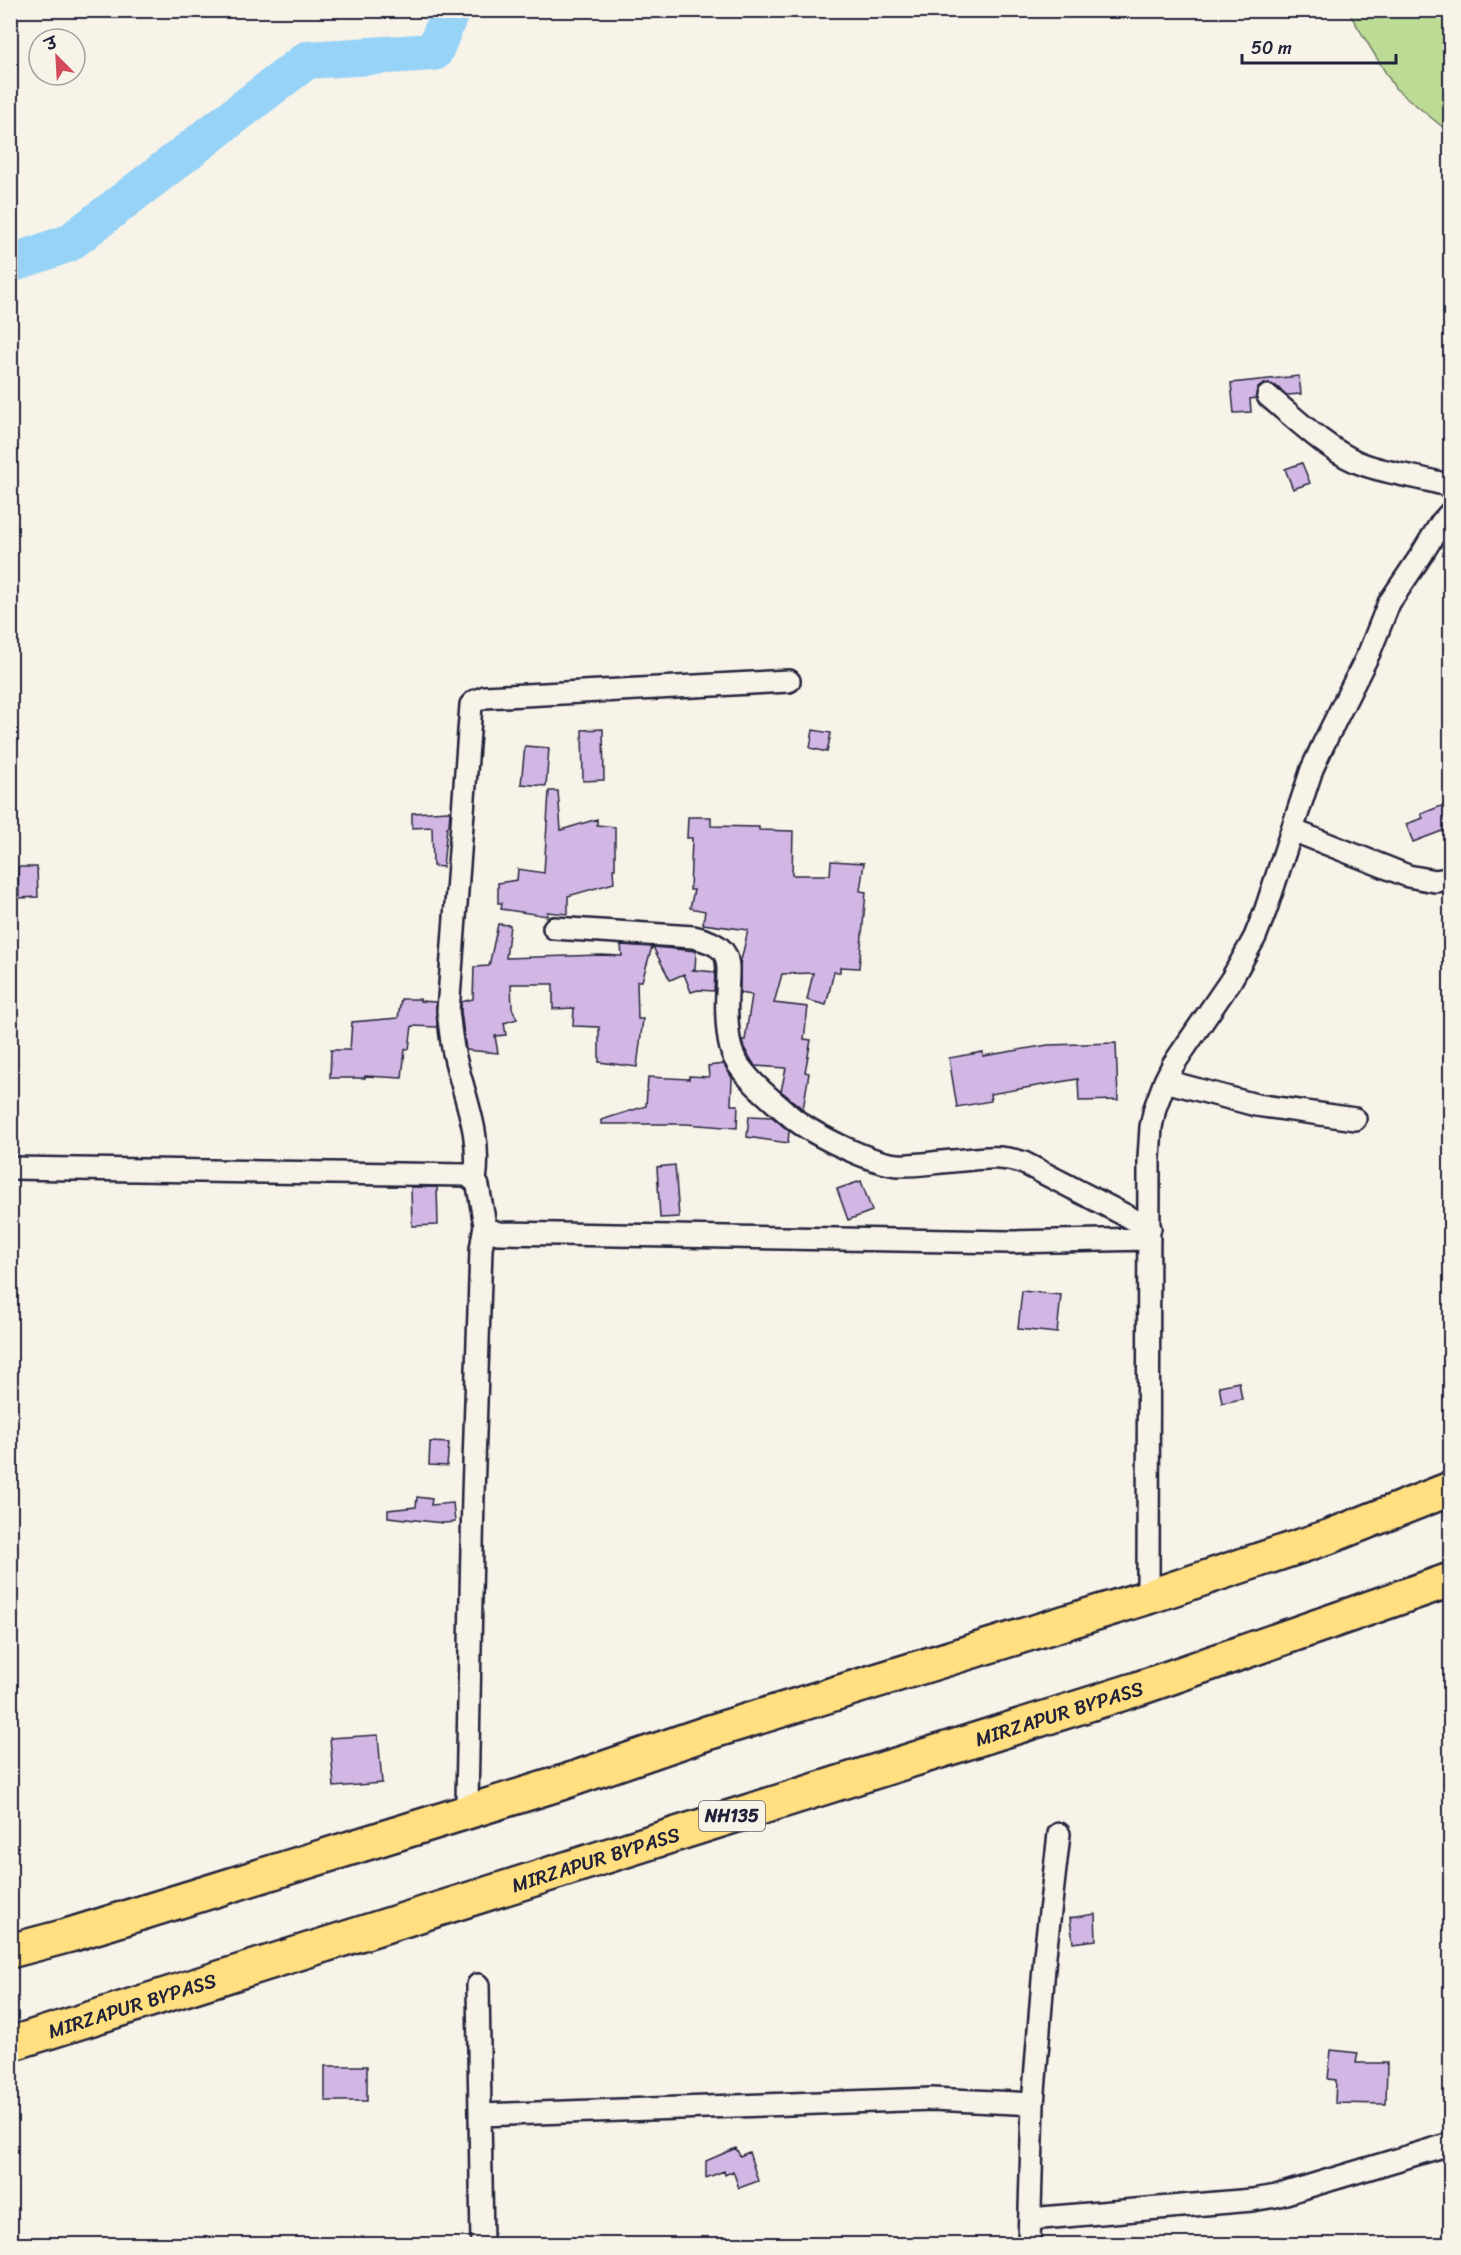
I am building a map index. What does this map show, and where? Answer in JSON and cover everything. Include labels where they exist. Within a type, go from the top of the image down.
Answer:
[{"type":"highway","points":[[10,1951],[70,1935],[561,1783],[707,1733],[1148,1597],[1328,1537],[1450,1490]]},
{"type":"highway","name":"MIRZAPUR BYPASS","points":[[10,2044],[1137,1689],[1450,1580]]},
{"type":"street","points":[[1268,396],[1324,441],[1358,462],[1379,470],[1414,475],[1450,486]]},
{"type":"street","points":[[1148,1597],[1149,1233],[1151,1127],[1155,1108],[1173,1065],[1231,980],[1255,937],[1312,769],[1369,652],[1389,603],[1441,523],[1450,513]]},
{"type":"street","points":[[475,1181],[478,1165],[475,1138],[467,1096],[453,1051],[448,1011],[471,705],[475,700],[484,697],[789,681]]},
{"type":"street","points":[[1292,830],[1408,876],[1435,881],[1450,879]]},
{"type":"street","points":[[554,928],[693,937],[710,941],[721,949],[729,961],[727,994],[730,1036],[735,1059],[748,1076],[789,1115],[809,1130],[831,1142],[886,1163],[898,1165],[958,1161],[989,1156],[1011,1159],[1024,1163],[1149,1233]]},
{"type":"street","points":[[1165,1081],[1256,1105],[1355,1119]]},
{"type":"street","points":[[10,1168],[467,1175],[475,1181],[480,1193],[485,1225],[481,1249],[473,1472],[467,1802]]},
{"type":"street","points":[[485,1225],[492,1231],[509,1233],[1009,1242],[1149,1233]]},
{"type":"street","points":[[1029,2244],[1033,2104],[1045,1954],[1059,1834]]},
{"type":"street","points":[[478,1985],[482,2244]]},
{"type":"street","points":[[480,2115],[932,2099],[1033,2104]]},
{"type":"street","points":[[1030,2219],[1252,2200],[1310,2186],[1450,2144]]},
{"type":"green space","points":[[1348,11],[1450,11],[1450,133],[1395,88]]},
{"type":"building","points":[[1299,376],[1301,394],[1287,395],[1276,386],[1264,384],[1258,388],[1256,398],[1250,399],[1251,412],[1234,413],[1231,383]]},
{"type":"building","points":[[1302,463],[1310,483],[1293,489],[1285,469]]},
{"type":"building","points":[[603,729],[604,780],[583,781],[582,730]]},
{"type":"building","points":[[813,730],[831,733],[827,752],[810,748]]},
{"type":"building","points":[[525,746],[549,748],[546,786],[521,784]]},
{"type":"building","points":[[549,791],[558,791],[561,830],[597,819],[597,825],[615,827],[614,883],[568,896],[568,914],[547,912],[547,916],[501,909],[502,903],[498,903],[498,883],[517,880],[518,869],[544,873]]},
{"type":"building","points":[[1444,805],[1450,828],[1413,842],[1406,824],[1423,818],[1421,814]]},
{"type":"building","points":[[450,811],[443,867],[433,866],[432,827],[412,828],[412,813]]},
{"type":"building","points":[[688,817],[711,817],[711,826],[759,827],[759,830],[793,831],[792,875],[830,875],[831,861],[864,863],[860,891],[866,892],[859,968],[840,967],[840,972],[834,972],[826,1005],[807,1000],[813,973],[782,974],[774,1003],[808,1007],[804,1039],[811,1040],[805,1072],[809,1073],[803,1109],[781,1091],[786,1068],[755,1066],[744,1048],[742,1040],[745,1040],[752,995],[740,993],[740,965],[748,930],[703,924],[705,911],[690,908],[694,890],[690,890],[692,838],[687,838]]},
{"type":"building","points":[[18,867],[37,867],[38,897],[19,898]]},
{"type":"building","points":[[498,924],[510,925],[506,958],[622,956],[621,945],[652,947],[642,981],[637,981],[638,1019],[643,1019],[637,1067],[599,1062],[599,1027],[573,1026],[574,1008],[553,1009],[553,984],[511,984],[512,1008],[517,1019],[504,1023],[506,1035],[495,1036],[498,1053],[466,1050],[461,1002],[473,999],[474,967],[489,966]]},
{"type":"building","points":[[653,947],[696,951],[695,969],[693,970],[715,972],[714,991],[691,992],[684,974],[670,980]]},
{"type":"building","points":[[401,999],[436,1002],[437,1027],[412,1026],[409,1049],[405,1049],[402,1078],[365,1076],[365,1078],[330,1078],[331,1050],[350,1050],[352,1022],[398,1018]]},
{"type":"building","points":[[1116,1043],[1118,1100],[1079,1101],[1078,1079],[990,1094],[991,1101],[957,1107],[949,1058],[983,1052],[983,1056],[1048,1045]]},
{"type":"building","points":[[724,1064],[732,1078],[731,1105],[738,1105],[737,1128],[686,1124],[601,1124],[601,1120],[646,1106],[648,1077],[689,1079],[689,1076],[709,1077],[708,1066]]},
{"type":"building","points":[[749,1116],[772,1117],[789,1131],[788,1143],[747,1137]]},
{"type":"building","points":[[675,1165],[679,1217],[660,1218],[657,1167]]},
{"type":"building","points":[[861,1181],[872,1211],[848,1220],[837,1189]]},
{"type":"building","points":[[411,1187],[437,1187],[438,1225],[412,1226]]},
{"type":"building","points":[[1022,1291],[1061,1295],[1057,1333],[1018,1329]]},
{"type":"building","points":[[1239,1382],[1242,1399],[1222,1403],[1219,1386]]},
{"type":"building","points":[[430,1442],[449,1443],[447,1466],[429,1465]]},
{"type":"building","points":[[417,1497],[432,1499],[431,1505],[453,1503],[455,1522],[443,1523],[388,1517],[388,1510],[416,1507]]},
{"type":"building","points":[[378,1735],[382,1783],[334,1787],[330,1738]]},
{"type":"building","points":[[1095,1914],[1096,1940],[1073,1943],[1070,1918]]},
{"type":"building","points":[[1331,2050],[1358,2053],[1356,2063],[1387,2063],[1386,2104],[1335,2103],[1336,2080],[1328,2079]]},
{"type":"building","points":[[325,2066],[367,2066],[367,2101],[325,2101]]},
{"type":"building","points":[[736,2148],[740,2156],[749,2152],[758,2181],[739,2188],[733,2171],[725,2175],[724,2171],[706,2178],[706,2161]]},
{"type":"waterway","points":[[10,264],[69,243],[307,60],[434,52],[451,10]]}]
